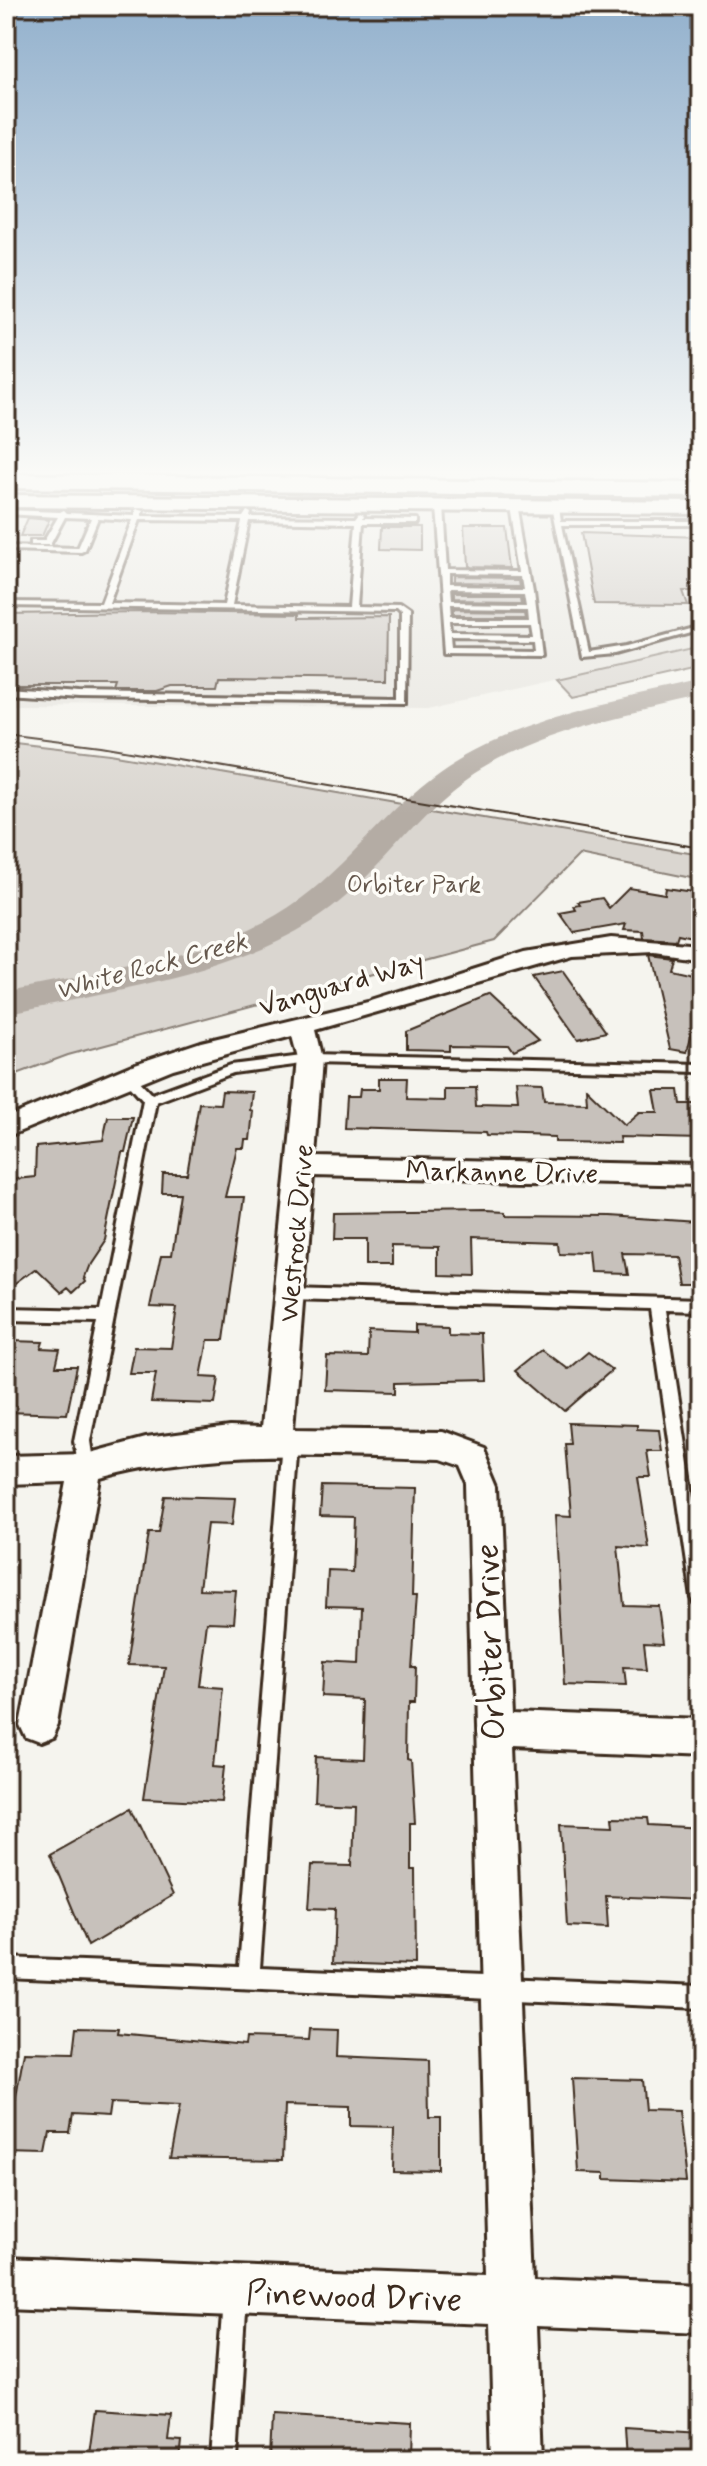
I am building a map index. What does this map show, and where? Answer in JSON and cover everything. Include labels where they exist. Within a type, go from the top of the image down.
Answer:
[{"type":"street","name":"Vanguard Way","points":[[6,1128],[128,1076],[189,1054],[406,998],[512,961],[566,947],[636,944],[701,952]]},
{"type":"street","name":"Westrock Drive","points":[[283,1441],[290,1293],[310,1059],[302,1027]]},
{"type":"street","name":"Markanne Drive","points":[[302,1166],[701,1175]]},
{"type":"street","name":"Orbiter Drive","points":[[6,1470],[86,1468],[187,1445],[283,1441],[441,1445],[473,1457],[484,1485],[518,2460]]},
{"type":"street","points":[[39,1725],[86,1468]]},
{"type":"street","points":[[492,1730],[701,1738]]},
{"type":"street","name":"Pinewood Drive","points":[[6,2281],[701,2309]]},
{"type":"lane","points":[[104,606],[112,584]]},
{"type":"lane","points":[[227,608],[232,584]]},
{"type":"lane","points":[[353,610],[355,584]]},
{"type":"lane","points":[[443,584],[447,652],[539,653],[529,584]]},
{"type":"lane","points":[[571,584],[585,655],[657,643],[671,634],[701,628]]},
{"type":"lane","points":[[443,588],[530,589]]},
{"type":"lane","points":[[6,604],[398,610],[404,615],[404,701],[79,696],[6,691]]},
{"type":"lane","points":[[444,604],[532,605]]},
{"type":"lane","points":[[445,620],[534,621]]},
{"type":"lane","points":[[446,636],[537,638]]},
{"type":"lane","points":[[150,1099],[231,1069],[310,1059],[701,1068]]},
{"type":"lane","points":[[128,1076],[150,1099]]},
{"type":"lane","points":[[86,1468],[82,1441],[150,1099]]},
{"type":"lane","points":[[290,1293],[701,1305]]},
{"type":"lane","points":[[657,1304],[701,1598]]},
{"type":"lane","points":[[6,1314],[107,1316]]},
{"type":"lane","points":[[249,1978],[283,1441]]},
{"type":"lane","points":[[6,1968],[701,1997]]},
{"type":"lane","points":[[224,2460],[235,2290]]},
{"type":"shaded area","points":[[6,584],[701,584],[701,647],[429,708],[6,705]]},
{"type":"green space","points":[[701,647],[701,668],[573,697],[557,680]]},
{"type":"green space","name":"Orbiter Park","points":[[6,742],[110,754],[701,855],[701,880],[579,855],[494,941],[68,1055],[6,1078]]},
{"type":"building","points":[[590,584],[701,584],[701,591],[683,591],[688,605],[594,604]]},
{"type":"building","points":[[451,594],[522,594],[523,600],[451,599]]},
{"type":"building","points":[[452,609],[525,610],[526,615],[452,615]]},
{"type":"building","points":[[6,614],[299,614],[299,618],[389,617],[388,679],[219,677],[217,686],[172,686],[157,691],[116,691],[118,685],[6,685]]},
{"type":"building","points":[[629,888],[665,894],[666,888],[701,893],[701,939],[678,934],[676,940],[644,938],[643,931],[624,930],[626,924],[574,933],[560,913],[576,910],[574,906],[580,905],[578,902],[602,898],[609,908]]},
{"type":"building","points":[[648,955],[672,958],[669,969],[701,976],[701,997],[687,1052],[670,1049]]},
{"type":"building","points":[[563,971],[606,1032],[578,1039],[534,977]]},
{"type":"building","points":[[490,996],[538,1041],[512,1053],[507,1046],[451,1045],[451,1051],[406,1050],[406,1031]]},
{"type":"building","points":[[379,1078],[407,1078],[406,1097],[448,1098],[448,1086],[475,1086],[476,1107],[518,1108],[516,1087],[542,1088],[544,1102],[587,1103],[586,1088],[624,1125],[639,1112],[658,1112],[654,1090],[679,1090],[681,1104],[701,1104],[701,1139],[619,1137],[620,1143],[555,1142],[555,1137],[487,1135],[486,1132],[344,1128],[346,1097],[359,1097],[360,1089],[379,1089]]},
{"type":"building","points":[[222,1091],[252,1092],[250,1110],[253,1111],[250,1140],[245,1140],[244,1148],[237,1148],[225,1197],[244,1197],[224,1340],[208,1340],[201,1377],[219,1378],[215,1404],[151,1402],[156,1373],[129,1373],[134,1347],[171,1348],[177,1308],[150,1307],[161,1253],[171,1253],[180,1193],[162,1193],[163,1174],[187,1174],[199,1103],[220,1104]]},
{"type":"building","points":[[108,1117],[133,1117],[125,1152],[122,1152],[104,1240],[88,1264],[83,1277],[85,1281],[73,1292],[68,1287],[62,1292],[37,1268],[6,1291],[6,1180],[35,1177],[36,1147],[103,1140]]},
{"type":"building","points":[[505,1212],[505,1215],[610,1216],[696,1222],[701,1283],[679,1283],[674,1255],[625,1254],[629,1274],[598,1273],[596,1253],[561,1252],[560,1242],[471,1239],[472,1274],[440,1273],[440,1247],[392,1246],[392,1267],[365,1267],[365,1239],[332,1239],[333,1213]]},
{"type":"building","points":[[414,1325],[448,1326],[448,1333],[482,1334],[484,1380],[399,1382],[399,1392],[325,1390],[327,1356],[368,1357],[369,1331],[414,1333]]},
{"type":"building","points":[[11,1341],[43,1342],[41,1348],[60,1349],[56,1366],[77,1366],[67,1414],[6,1412],[6,1361]]},
{"type":"building","points":[[543,1350],[568,1369],[588,1352],[612,1370],[565,1411],[518,1370]]},
{"type":"building","points":[[568,1423],[637,1425],[637,1429],[659,1430],[662,1451],[647,1451],[651,1477],[638,1477],[649,1548],[618,1546],[624,1605],[659,1606],[664,1642],[644,1641],[647,1668],[624,1667],[626,1686],[565,1684],[555,1515],[571,1516],[565,1444],[570,1444]]},
{"type":"building","points":[[322,1486],[415,1488],[412,1597],[416,1597],[411,1666],[415,1666],[414,1702],[409,1702],[408,1760],[411,1761],[415,1823],[410,1823],[410,1868],[415,1868],[416,1966],[333,1963],[335,1909],[309,1908],[312,1865],[352,1866],[354,1803],[314,1801],[316,1757],[363,1759],[365,1699],[323,1697],[325,1662],[360,1664],[362,1607],[326,1606],[328,1571],[352,1572],[354,1517],[320,1516]]},
{"type":"building","points":[[165,1496],[235,1498],[232,1525],[207,1524],[199,1589],[236,1590],[233,1623],[206,1622],[198,1685],[223,1687],[215,1764],[226,1765],[222,1802],[144,1798],[164,1666],[129,1665],[149,1533],[159,1533]]},
{"type":"building","points":[[132,1808],[173,1895],[88,1946],[50,1854]]},
{"type":"building","points":[[613,1817],[648,1818],[649,1825],[701,1828],[701,1900],[606,1896],[608,1928],[567,1926],[561,1824],[614,1826]]},
{"type":"building","points":[[77,2027],[119,2028],[118,2033],[245,2045],[246,2038],[309,2040],[310,2029],[337,2030],[336,2057],[428,2061],[429,2117],[441,2117],[441,2171],[392,2170],[393,2127],[351,2126],[351,2107],[285,2105],[283,2160],[169,2158],[179,2106],[110,2103],[108,2117],[73,2115],[70,2133],[50,2133],[46,2154],[6,2153],[24,2052],[74,2053]]},
{"type":"building","points":[[572,2078],[642,2080],[645,2110],[678,2111],[686,2182],[605,2179],[605,2173],[578,2172]]},
{"type":"building","points":[[95,2410],[171,2415],[168,2440],[182,2441],[180,2460],[88,2460]]},
{"type":"building","points":[[272,2415],[410,2423],[409,2460],[270,2460]]},
{"type":"building","points":[[624,2428],[701,2433],[701,2460],[626,2460]]},
{"type":"waterway","name":"White Rock Creek","points":[[6,1003],[176,965],[274,930],[303,914],[329,894],[420,802],[471,763],[554,727],[701,690]]},
{"type":"tram line","points":[[6,734],[101,746],[701,848]]}]
